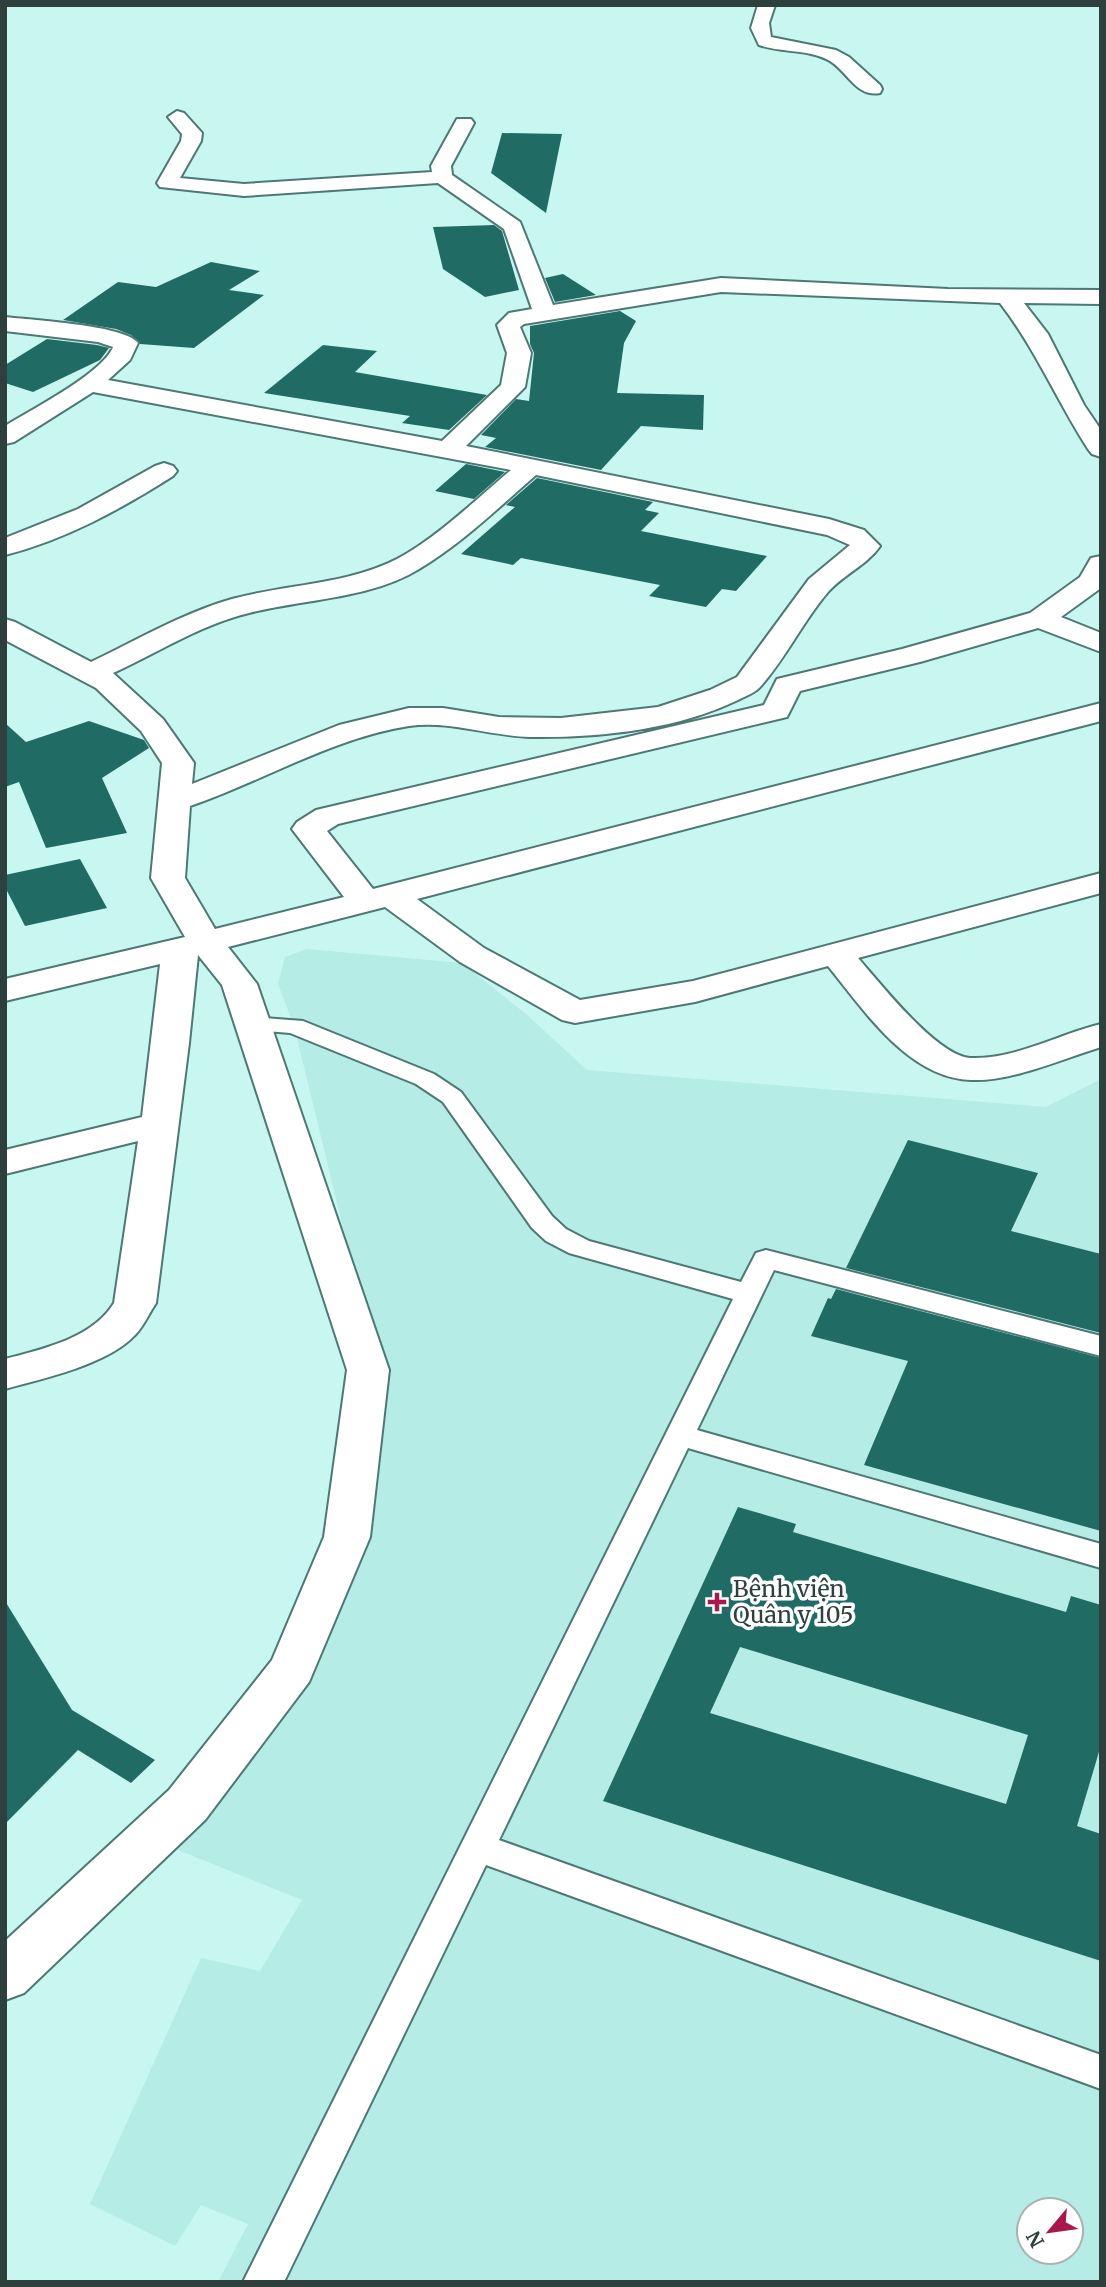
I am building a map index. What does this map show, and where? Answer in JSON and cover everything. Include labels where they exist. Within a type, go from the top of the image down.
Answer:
[{"type":"street","points":[[766,5],[758,24],[765,41],[838,58],[847,64],[862,84],[873,89]]},
{"type":"street","points":[[177,117],[192,133],[191,141],[167,183],[244,190],[442,177],[513,226],[545,313]]},
{"type":"street","points":[[442,177],[441,166],[464,123]]},
{"type":"street","points":[[448,450],[513,387],[519,353],[508,324],[517,318],[721,285],[1101,297]]},
{"type":"street","points":[[1007,296],[1036,334],[1072,405],[1101,449]]},
{"type":"street","points":[[5,324],[101,335],[125,343],[125,349],[120,356],[89,384],[5,437]]},
{"type":"street","points":[[89,384],[531,466],[829,527],[848,532],[861,539],[866,546],[819,586],[748,682],[732,692],[676,710],[583,726],[522,728],[414,716],[386,721],[327,739],[212,790],[175,801]]},
{"type":"street","points":[[90,673],[205,619],[240,606],[354,584],[377,578],[409,564],[467,521],[531,466]]},
{"type":"street","points":[[5,547],[61,528],[123,498],[164,471]]},
{"type":"street","points":[[1101,564],[1091,582],[1040,619],[910,656],[788,685],[776,711],[327,817],[308,829],[377,898],[575,1013],[695,991],[1101,883]]},
{"type":"street","points":[[1040,619],[1101,643]]},
{"type":"street","points":[[5,628],[107,682],[152,725],[178,763],[168,878],[192,945],[239,984],[368,1370],[347,1537],[292,1669],[187,1805],[5,1976]]},
{"type":"street","points":[[5,989],[192,945],[713,814],[1101,712]]},
{"type":"street","points":[[5,1374],[45,1363],[85,1347],[120,1326],[135,1303],[171,1043],[192,945]]},
{"type":"street","points":[[835,954],[922,1049],[946,1065],[969,1070],[1003,1064],[1101,1035]]},
{"type":"street","points":[[5,1162],[160,1124]]},
{"type":"lane","points":[[251,1024],[294,1026],[425,1079],[452,1097],[542,1222],[556,1235],[579,1247],[748,1294]]},
{"type":"lane","points":[[263,2282],[766,1259],[1101,1346]]},
{"type":"lane","points":[[679,1435],[1101,1556]]},
{"type":"lane","points":[[477,1847],[1101,2072]]},
{"type":"shaded area","name":"Bệnh viện Quân y 105","points":[[307,949],[462,963],[526,1014],[587,1070],[1046,1107],[1101,1079],[1101,2282],[218,2282],[248,2224],[201,2205],[175,2246],[90,2204],[201,1958],[260,1971],[302,1900],[163,1844],[303,1672],[377,1367],[294,1026],[278,984],[285,957]]},
{"type":"building","points":[[502,133],[562,134],[546,213],[491,173]]},
{"type":"building","points":[[494,225],[502,231],[519,290],[485,297],[443,269],[433,227]]},
{"type":"building","points":[[211,262],[260,271],[229,290],[264,295],[194,348],[140,344],[131,335],[116,329],[63,320],[118,282],[156,287]]},
{"type":"building","points":[[563,274],[596,295],[555,302],[545,278]]},
{"type":"building","points":[[620,311],[636,321],[624,343],[617,393],[704,395],[703,430],[641,426],[601,470],[485,447],[496,438],[481,435],[516,399],[529,401],[534,353],[530,344],[530,326]]},
{"type":"building","points":[[47,339],[109,348],[100,360],[33,392],[5,383],[5,365]]},
{"type":"building","points":[[323,345],[377,351],[355,372],[487,395],[449,430],[402,423],[410,416],[264,393]]},
{"type":"building","points":[[466,464],[505,472],[474,499],[435,491]]},
{"type":"building","points":[[537,478],[653,502],[645,510],[659,513],[641,531],[767,556],[736,591],[722,589],[706,607],[649,596],[660,585],[521,558],[513,565],[461,554],[515,507],[506,505]]},
{"type":"building","points":[[89,721],[144,740],[149,748],[102,778],[127,833],[46,848],[19,782],[5,787],[5,723],[26,742]]},
{"type":"building","points":[[80,859],[107,908],[25,926],[5,887],[5,875]]},
{"type":"building","points":[[908,1140],[1038,1173],[1011,1231],[1101,1254],[1101,1333],[846,1268]]},
{"type":"building","points":[[836,1289],[1101,1358],[1101,1531],[864,1465],[908,1361],[811,1336],[828,1298],[831,1299]]},
{"type":"building","points":[[738,1507],[796,1524],[793,1532],[1066,1612],[1071,1596],[1101,1605],[1101,1745],[1077,1826],[1101,1834],[1101,1961],[603,1801]],"holes":[[[740,1647],[1028,1735],[1006,1804],[710,1713]]]},
{"type":"building","points":[[5,1601],[72,1710],[155,1760],[131,1783],[78,1750],[5,1824]]},
{"type":"place","name":"Bệnh viện Quân y 105","points":[[717,1602]]}]
